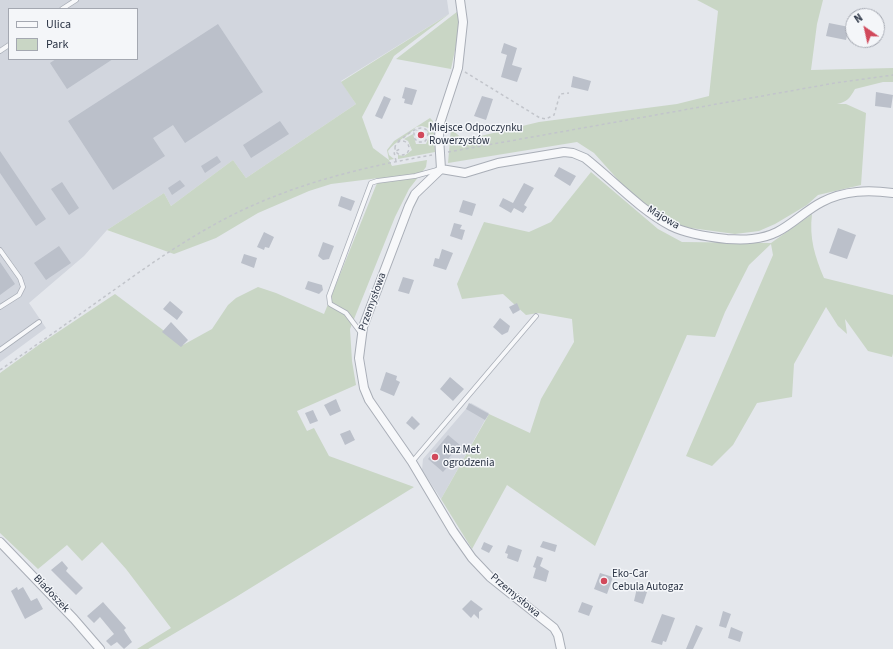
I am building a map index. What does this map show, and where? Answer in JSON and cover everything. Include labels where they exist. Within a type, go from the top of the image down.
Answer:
[{"type":"street","points":[[441,169],[439,137],[440,123],[458,68],[463,22],[460,0]]},
{"type":"street","name":"Majowa","points":[[441,169],[465,173],[498,163],[552,153],[573,152],[585,158],[650,212],[671,226],[706,236],[742,240],[755,239],[777,232],[822,202],[845,193],[877,191],[893,193]]},
{"type":"street","name":"Przemysłowa","points":[[441,169],[415,194],[409,206],[361,332],[359,358],[364,388],[369,400],[412,462],[453,531],[472,558],[490,577],[554,628],[558,635],[561,649]]},
{"type":"street","name":"Biadoszek","points":[[0,542],[74,619],[100,649]]},
{"type":"lane","points":[[64,8],[76,0]]},
{"type":"lane","points":[[361,332],[346,313],[330,304],[329,296],[371,184],[441,169]]},
{"type":"lane","points":[[0,250],[20,278],[22,287],[18,295],[0,307]]},
{"type":"lane","points":[[412,462],[536,316]]},
{"type":"lane","points":[[0,350],[39,322]]},
{"type":"path","points":[[458,68],[540,118],[546,119],[554,115],[560,94],[569,93]]},
{"type":"path","points":[[0,370],[161,257],[229,218],[302,186],[341,174],[396,161],[835,83],[893,75]]},
{"type":"path","points":[[396,161],[395,146],[398,142],[418,129],[425,130],[428,134],[427,140],[423,143]]},
{"type":"path","points":[[418,129],[414,133],[414,138],[418,142],[423,143]]},
{"type":"path","points":[[422,139],[423,143]]},
{"type":"path","points":[[398,142],[403,140],[409,144]]},
{"type":"path","points":[[396,151],[400,154],[405,154],[409,149],[409,144]]},
{"type":"path","points":[[396,151],[400,149]]},
{"type":"shaded area","points":[[0,0],[447,0],[449,14],[341,81],[356,104],[246,178],[233,160],[171,206],[164,193],[107,230],[84,256],[29,303],[46,328],[0,362]]},
{"type":"shaded area","points":[[471,403],[489,413],[441,499],[422,470],[423,459]]},
{"type":"green space","points":[[697,0],[823,0],[817,24],[811,70],[893,68],[893,82],[883,82],[855,89],[848,99],[837,104],[846,104],[866,113],[861,185],[818,195],[807,205],[775,224],[759,231],[735,234],[676,226],[629,192],[594,153],[577,142],[448,163],[451,129],[464,140],[539,122],[677,104],[709,96],[718,11]]},
{"type":"green space","points":[[458,11],[458,36],[451,69],[396,59]]},
{"type":"green space","points":[[449,14],[394,56],[362,117],[373,148],[389,160],[392,166],[427,160],[426,167],[409,189],[395,217],[350,329],[352,361],[356,385],[297,411],[307,431],[314,428],[329,456],[414,487],[236,597],[148,649],[137,649],[171,628],[126,569],[102,542],[82,561],[67,545],[38,569],[0,533],[0,373],[40,344],[115,294],[183,345],[212,329],[228,305],[236,298],[258,287],[276,293],[324,314],[379,178],[331,184],[309,191],[258,213],[216,238],[174,254],[107,230],[164,193],[171,206],[233,160],[246,178],[356,104],[341,82]]},
{"type":"green space","points":[[430,118],[433,121],[432,129],[422,126],[416,127],[394,144],[388,151],[389,155],[394,159],[389,160],[387,150],[394,141]]},
{"type":"green space","points":[[427,130],[434,133],[435,152],[398,159],[398,155],[404,156],[412,150],[408,141],[404,139],[413,134],[416,144],[426,144],[429,137]]},
{"type":"green space","points":[[591,172],[658,229],[682,242],[771,243],[812,214],[812,239],[818,263],[824,278],[893,295],[892,357],[868,351],[845,319],[847,334],[838,326],[826,307],[794,364],[792,397],[757,403],[733,445],[712,466],[686,456],[773,255],[771,244],[749,265],[725,312],[715,337],[687,335],[595,546],[507,485],[472,549],[441,499],[489,414],[530,433],[541,399],[574,342],[572,319],[538,313],[526,315],[503,294],[462,299],[457,284],[484,222],[529,232],[551,222]]},
{"type":"building","points":[[829,23],[845,26],[845,40],[826,36]]},
{"type":"building","points":[[218,24],[263,92],[185,143],[173,125],[153,138],[165,156],[113,190],[68,121]]},
{"type":"building","points":[[504,43],[517,48],[512,65],[522,68],[517,82],[501,77],[507,55],[501,53]]},
{"type":"building","points":[[54,60],[111,60],[67,89],[50,63]]},
{"type":"building","points":[[573,76],[591,81],[588,91],[571,87]]},
{"type":"building","points":[[405,87],[417,90],[412,105],[404,103],[405,99],[402,98]]},
{"type":"building","points":[[876,92],[893,95],[891,108],[875,106]]},
{"type":"building","points":[[384,96],[391,99],[382,119],[375,116]]},
{"type":"building","points":[[482,96],[493,99],[486,120],[474,116]]},
{"type":"building","points":[[280,121],[289,134],[251,158],[243,145]]},
{"type":"building","points":[[0,151],[46,219],[36,226],[0,173]]},
{"type":"building","points":[[217,156],[221,162],[205,173],[201,166]]},
{"type":"building","points":[[559,167],[576,176],[570,186],[554,176]]},
{"type":"building","points":[[180,180],[185,186],[172,195],[168,188]]},
{"type":"building","points":[[62,182],[79,208],[69,215],[51,189]]},
{"type":"building","points":[[524,183],[534,188],[524,205],[527,207],[523,213],[514,208],[511,213],[499,206],[503,198],[513,203]]},
{"type":"building","points":[[341,196],[355,201],[351,211],[338,206]]},
{"type":"building","points":[[463,200],[476,204],[472,216],[459,212]]},
{"type":"building","points":[[454,223],[462,225],[460,229],[465,230],[462,240],[450,236]]},
{"type":"building","points":[[838,228],[856,235],[847,259],[829,253]]},
{"type":"building","points":[[264,232],[274,237],[269,248],[265,247],[264,250],[257,247]]},
{"type":"building","points":[[323,242],[334,246],[329,259],[323,260],[318,256]]},
{"type":"building","points":[[59,246],[71,263],[46,280],[34,263]]},
{"type":"building","points":[[442,249],[453,253],[446,270],[433,266],[435,258],[439,259]]},
{"type":"building","points":[[244,254],[257,258],[254,268],[241,263]]},
{"type":"building","points":[[0,262],[15,284],[0,295]]},
{"type":"building","points":[[403,277],[414,280],[409,294],[398,291]]},
{"type":"building","points":[[308,281],[322,285],[323,290],[319,294],[305,289]]},
{"type":"building","points":[[170,301],[183,312],[177,320],[163,309]]},
{"type":"building","points":[[517,303],[520,310],[513,314],[509,307]]},
{"type":"building","points":[[500,318],[510,326],[508,332],[502,335],[493,327]]},
{"type":"building","points":[[171,322],[188,340],[181,347],[162,332]]},
{"type":"building","points":[[386,372],[397,376],[396,380],[400,382],[394,396],[380,390]]},
{"type":"building","points":[[450,377],[464,389],[453,401],[440,389]]},
{"type":"building","points":[[336,399],[341,411],[330,416],[324,405]]},
{"type":"building","points":[[469,403],[489,414],[485,420],[466,409]]},
{"type":"building","points":[[313,410],[318,421],[310,424],[305,413]]},
{"type":"building","points":[[412,416],[420,424],[414,430],[406,423]]},
{"type":"building","points":[[350,430],[355,440],[345,445],[340,434]]},
{"type":"building","points":[[448,435],[460,445],[447,460],[451,463],[443,472],[428,459]]},
{"type":"building","points":[[543,541],[557,545],[555,552],[540,547]]},
{"type":"building","points":[[484,542],[493,546],[489,553],[481,549]]},
{"type":"building","points":[[508,545],[522,550],[518,562],[507,558],[508,554],[505,553]]},
{"type":"building","points":[[537,556],[543,558],[540,566],[549,571],[546,582],[533,578],[536,568],[533,567]]},
{"type":"building","points":[[62,561],[68,568],[66,571],[83,588],[76,595],[51,570]]},
{"type":"building","name":"Eko-Car Cebula Autogaz","points":[[600,573],[613,577],[607,594],[594,589]]},
{"type":"building","points":[[17,587],[18,590],[23,587],[31,601],[37,598],[43,609],[25,619],[11,591]]},
{"type":"building","points":[[637,588],[647,592],[643,604],[634,601]]},
{"type":"building","points":[[471,600],[483,609],[479,612],[479,619],[474,614],[471,618],[462,609]]},
{"type":"building","points":[[103,602],[126,628],[124,630],[132,642],[124,649],[117,642],[111,646],[106,641],[114,634],[100,617],[94,623],[87,616]]},
{"type":"building","points":[[582,602],[593,606],[589,616],[578,612]]},
{"type":"building","points":[[723,611],[731,614],[726,628],[719,626]]},
{"type":"building","points":[[662,614],[675,618],[666,642],[663,641],[662,645],[651,642]]},
{"type":"building","points":[[696,625],[703,628],[693,649],[686,649]]},
{"type":"building","points":[[731,627],[743,632],[740,642],[728,638]]},
{"type":"place","name":"Miejsce Odpoczynku Rowerzystów","points":[[421,135]]},
{"type":"place","name":"Naz Met ogrodzenia","points":[[435,457]]},
{"type":"place","name":"Eko-Car Cebula Autogaz","points":[[604,581]]}]
